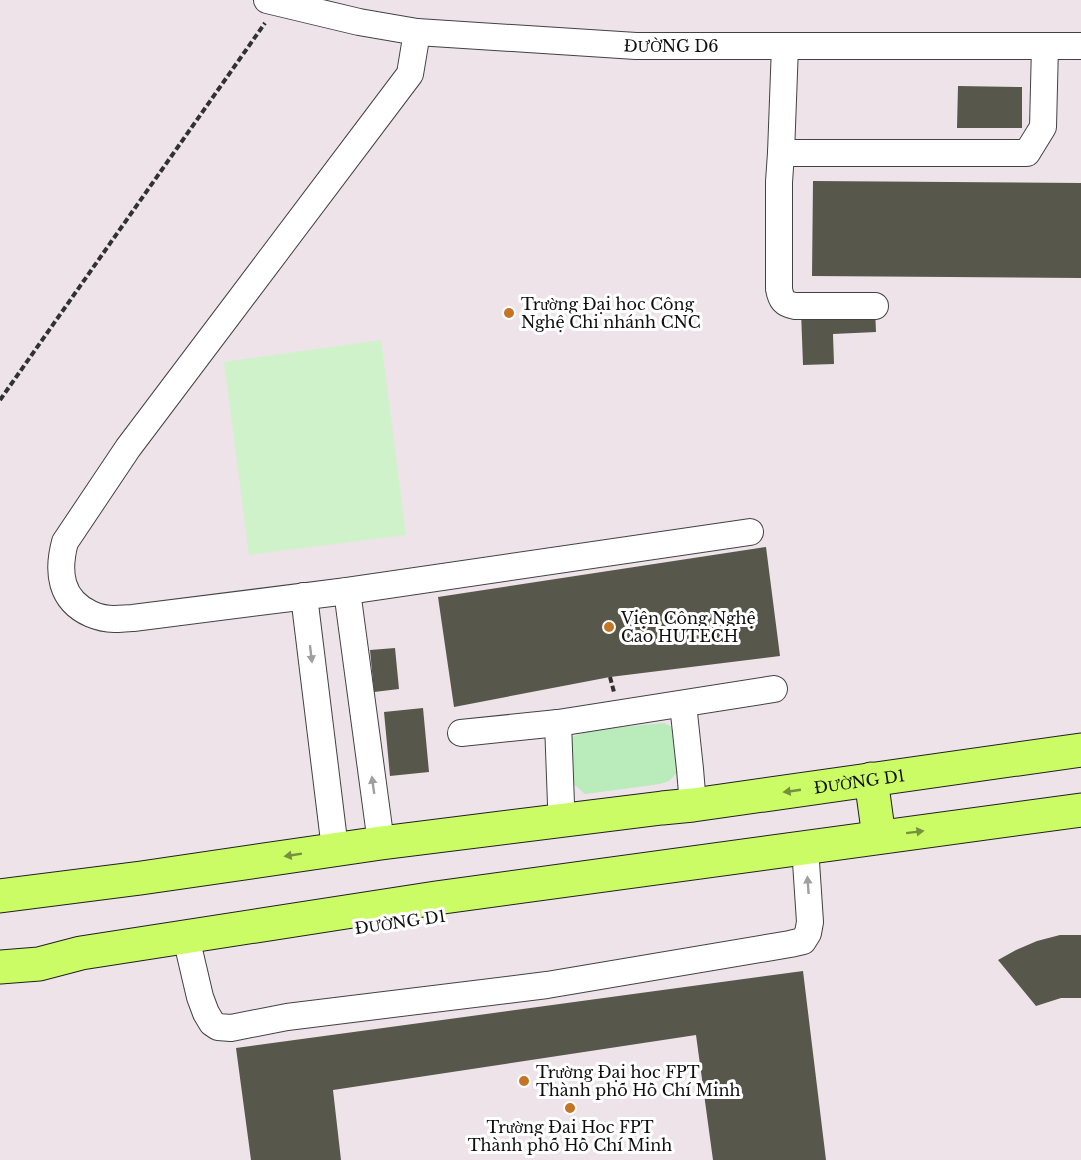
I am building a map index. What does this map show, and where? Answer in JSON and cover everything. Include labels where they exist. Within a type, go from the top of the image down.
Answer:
[{"type":"main road","points":[[984,763],[1013,739],[1081,729]]},
{"type":"main road","name":"ĐƯỜNG D1","points":[[0,896],[1081,750]]},
{"type":"main road","points":[[870,779],[879,837]]},
{"type":"main road","name":"ĐƯỜNG D1","points":[[413,839],[440,820],[641,794],[678,806]]},
{"type":"main road","name":"ĐƯỜNG D1","points":[[0,967],[39,964],[81,952],[436,898],[1081,810]]},
{"type":"main road","points":[[985,823],[997,833],[1014,839],[1081,830]]},
{"type":"main road","name":"ĐƯỜNG D1","points":[[39,964],[74,969],[189,950],[723,879],[753,854]]},
{"type":"main road","name":"ĐƯỜNG D1","points":[[0,879],[106,866],[141,878]]},
{"type":"street","name":"ĐƯỜNG D6","points":[[273,2],[358,22],[417,32],[636,46],[1081,46]]},
{"type":"street","points":[[417,32],[410,74],[128,448],[65,542],[61,557],[61,573],[71,600],[83,610],[96,616],[113,619],[133,618],[347,591],[750,532]]},
{"type":"street","points":[[785,46],[779,194],[779,289],[782,299],[785,303],[795,306],[875,306]]},
{"type":"street","points":[[781,153],[1027,153],[1043,127],[1045,46]]},
{"type":"street","points":[[347,591],[381,843]]},
{"type":"street","points":[[304,596],[335,849]]},
{"type":"street","points":[[461,733],[558,723],[774,689]]},
{"type":"street","points":[[678,806],[690,769],[682,704]]},
{"type":"street","points":[[558,723],[561,804]]},
{"type":"street","points":[[189,950],[206,1013],[212,1023],[218,1027],[231,1028],[287,1017],[547,985],[803,940],[808,933],[810,922],[805,847]]},
{"type":"path","points":[[0,400],[273,2]]},
{"type":"shaded area","points":[[0,0],[1081,0],[1081,1160],[0,1160]]},
{"type":"green space","points":[[381,340],[406,535],[249,555],[224,362]]},
{"type":"green space","points":[[664,723],[675,729],[678,772],[669,781],[585,794],[568,779],[566,760],[572,737],[590,730]]},
{"type":"building","points":[[958,86],[1022,87],[1022,128],[957,128]]},
{"type":"building","points":[[813,181],[1081,183],[1081,278],[812,276]]},
{"type":"building","points":[[875,308],[876,332],[833,334],[834,364],[803,365],[801,311]]},
{"type":"building","name":"Viện Công Nghệ Cao HUTECH","points":[[766,547],[780,656],[610,677],[454,707],[438,597]]},
{"type":"building","points":[[395,648],[399,689],[374,692],[370,650]]},
{"type":"building","points":[[423,708],[429,772],[390,776],[384,712]]},
{"type":"building","points":[[1060,935],[1081,935],[1081,998],[1061,998],[1036,1006],[998,960],[1037,941]]},
{"type":"building","points":[[803,971],[826,1160],[713,1160],[696,1035],[333,1090],[341,1160],[251,1160],[236,1048]]},
{"type":"place","name":"Trường Đại học Công Nghệ Chi nhánh CNC","points":[[509,313]]},
{"type":"place","name":"Viện Công Nghệ Cao HUTECH","points":[[609,627]]},
{"type":"place","name":"Trường Đại học FPT Thành phố Hồ Chí Minh","points":[[524,1081]]},
{"type":"place","name":"Trường Đại Học FPT Thành phố Hồ Chí Minh","points":[[570,1108]]}]
